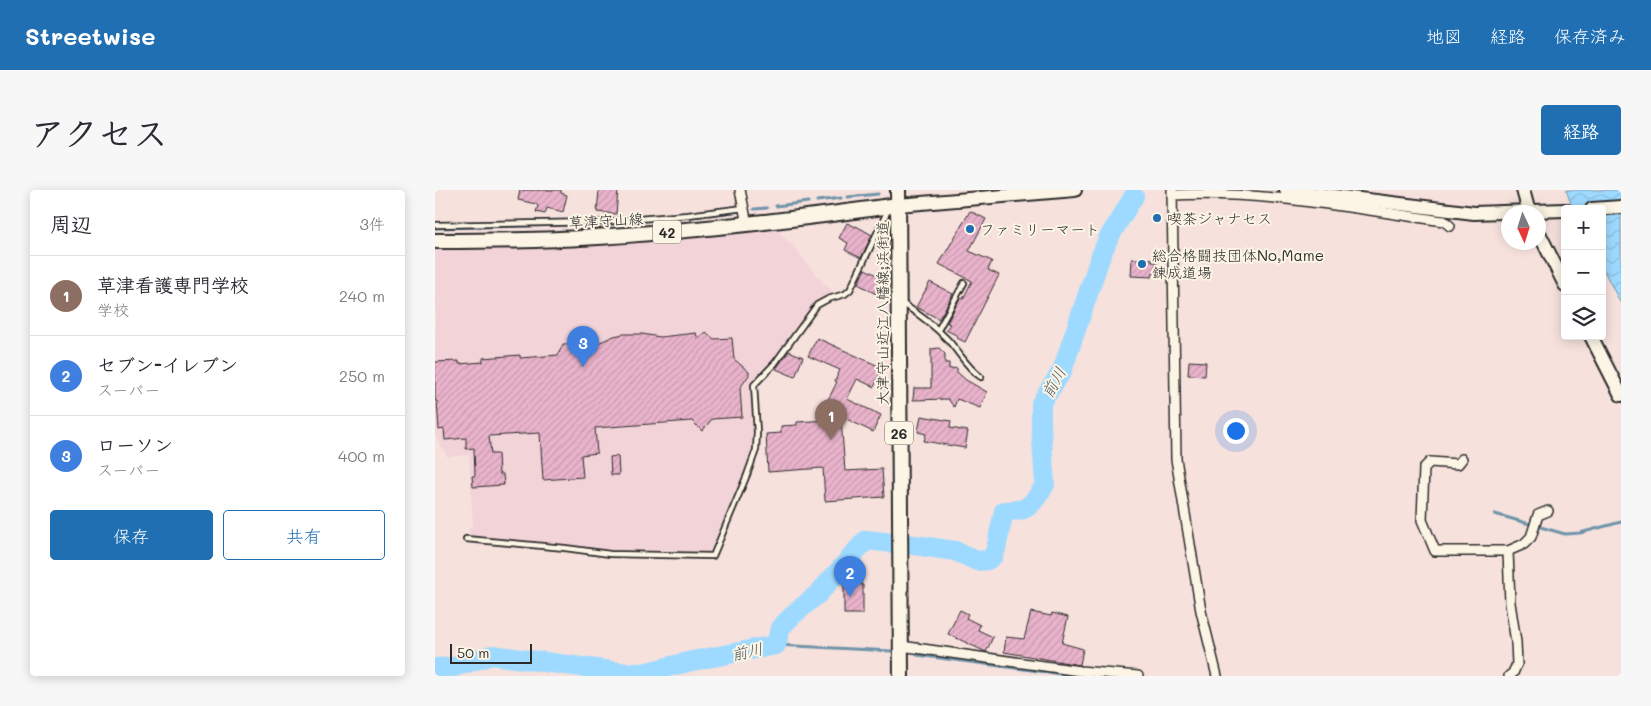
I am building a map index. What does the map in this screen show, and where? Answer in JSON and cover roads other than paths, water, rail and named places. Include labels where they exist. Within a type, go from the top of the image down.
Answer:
[{"type":"main road","name":"大津守山近江八幡線;浜街道","points":[[898,190],[894,206],[898,301],[901,676]]},
{"type":"main road","name":"草津守山線","points":[[435,242],[578,238],[654,233],[894,206]]},
{"type":"street","points":[[740,190],[747,224]]},
{"type":"street","points":[[894,206],[1075,190]]},
{"type":"street","points":[[1287,190],[1434,209],[1474,213],[1501,213]]},
{"type":"street","points":[[1523,190],[1527,205]]},
{"type":"street","points":[[1217,676],[1199,602],[1176,459],[1172,192],[1288,200],[1444,222],[1450,226]]},
{"type":"street","points":[[1606,208],[1621,207]]},
{"type":"street","points":[[1546,211],[1561,210]]},
{"type":"street","points":[[1546,247],[1561,277]]},
{"type":"street","points":[[1593,340],[1621,395]]},
{"type":"street","points":[[1462,459],[1458,464],[1430,462],[1424,468],[1422,520],[1435,551],[1507,551],[1524,544],[1531,537],[1538,515],[1548,511]]},
{"type":"street","points":[[1507,551],[1510,603],[1516,642],[1517,664],[1513,673],[1509,676]]},
{"type":"street","points":[[901,646],[1080,671],[1138,676]]},
{"type":"lane","points":[[466,539],[610,554],[713,556],[756,450],[755,385],[775,363],[817,305],[828,299],[845,294],[850,290],[894,206]]},
{"type":"lane","points":[[435,225],[609,221],[688,215],[744,208]]},
{"type":"lane","points":[[938,330],[964,283]]},
{"type":"lane","points":[[898,301],[938,330],[960,354],[970,369],[981,377]]},
{"type":"water","points":[[1566,190],[1621,190],[1621,304],[1606,275],[1606,205],[1572,205]]},
{"type":"waterway","points":[[848,197],[878,194]]},
{"type":"waterway","name":"前川","points":[[907,544],[955,551],[977,561],[988,560],[993,556],[996,549],[1004,511],[1026,508],[1041,491],[1045,484],[1041,403],[1062,371],[1108,239],[1134,196]]},
{"type":"waterway","points":[[817,201],[841,198]]},
{"type":"waterway","points":[[776,206],[808,202]]},
{"type":"waterway","points":[[754,209],[767,208]]},
{"type":"waterway","points":[[710,215],[740,211]]},
{"type":"waterway","points":[[435,228],[611,224],[703,216]]},
{"type":"waterway","points":[[1495,514],[1565,534],[1580,533],[1621,522]]},
{"type":"waterway","name":"前川","points":[[435,668],[454,667],[492,655],[619,672],[643,673],[692,661],[776,645],[780,628],[819,593],[866,540],[893,543]]},
{"type":"waterway","points":[[776,645],[892,651]]},
{"type":"waterway","points":[[917,655],[1076,676]]},
{"type":"place","name":"喫茶ジャナセス","points":[[1157,218]]},
{"type":"place","name":"ファミリーマート","points":[[970,229]]},
{"type":"place","name":"総合格闘技団体No,Mame 錬成道場","points":[[1142,264]]},
{"type":"place","name":"ローソン","points":[[583,367]]},
{"type":"place","name":"草津看護専門学校","points":[[831,440]]},
{"type":"place","name":"セブン-イレブン","points":[[850,597]]}]
